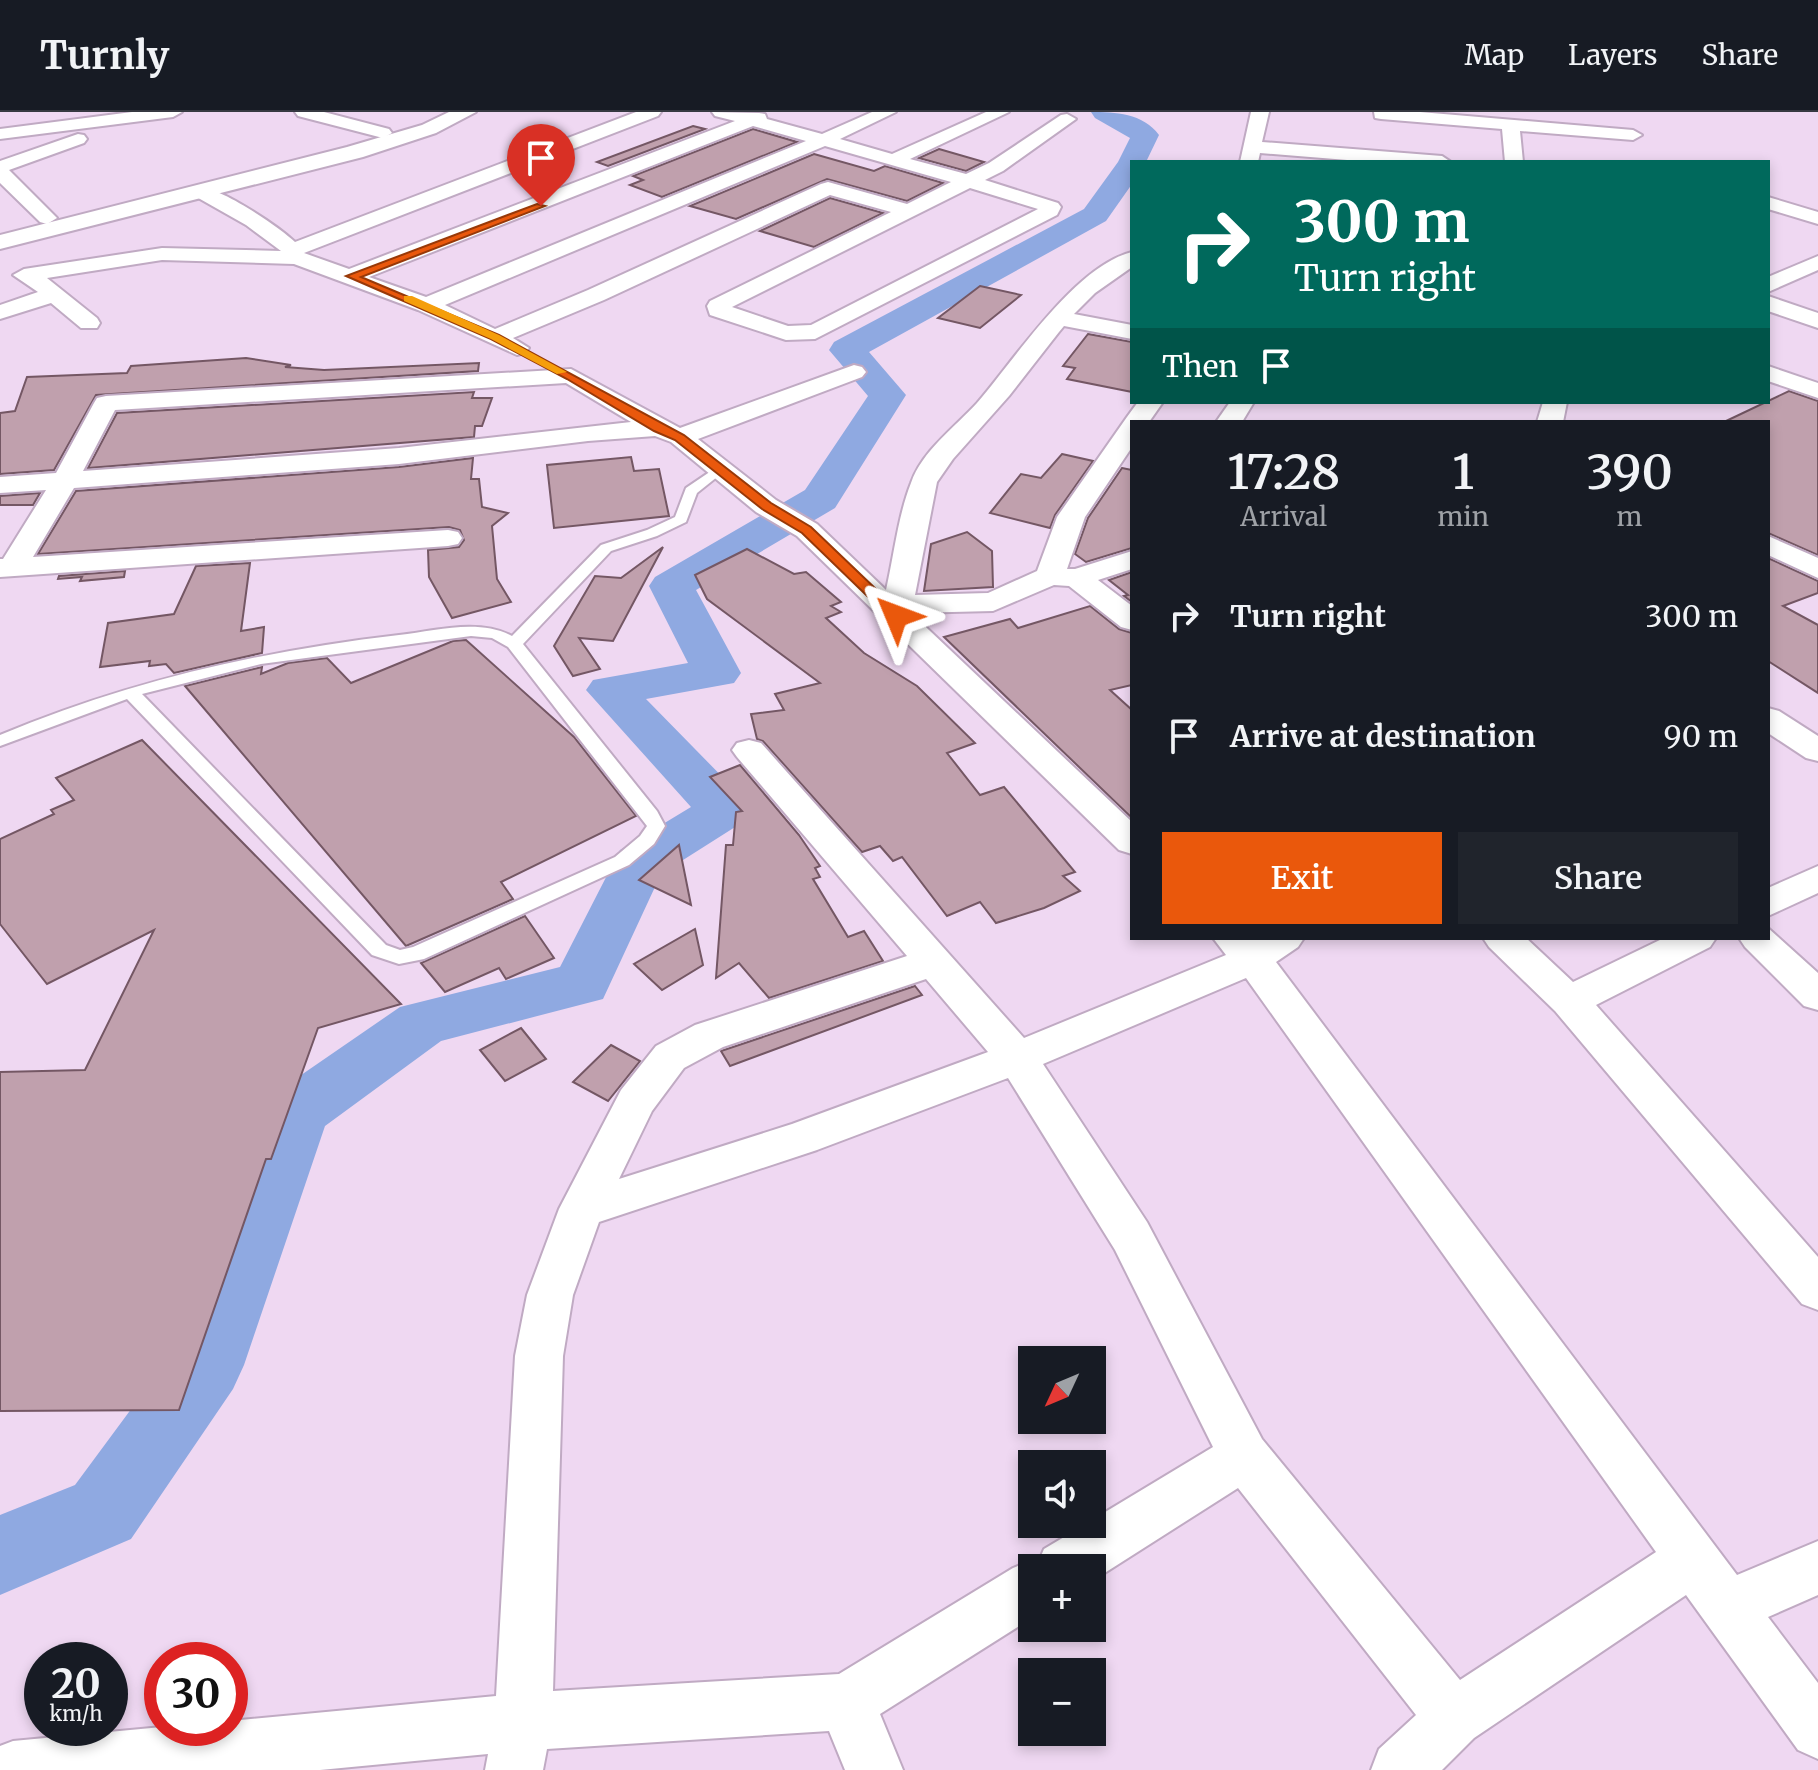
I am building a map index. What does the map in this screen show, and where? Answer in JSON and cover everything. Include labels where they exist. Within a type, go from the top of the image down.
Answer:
[{"type":"main road","points":[[0,242],[47,224],[383,133],[437,112]]},
{"type":"main road","points":[[0,231],[200,191],[396,140],[466,112]]},
{"type":"street","points":[[0,134],[173,112]]},
{"type":"street","points":[[304,112],[383,133]]},
{"type":"street","points":[[24,275],[162,254],[295,254],[471,183],[609,119],[652,112]]},
{"type":"street","points":[[721,112],[895,159],[969,181],[1051,207],[1050,211],[815,332],[786,333],[718,310],[718,306],[969,181],[1067,119]]},
{"type":"street","points":[[351,276],[541,206],[775,112]]},
{"type":"street","points":[[426,305],[761,168],[887,112]]},
{"type":"street","points":[[895,159],[1000,112]]},
{"type":"street","points":[[1260,112],[1251,154],[1380,131],[1510,124],[1634,142],[1630,112]]},
{"type":"street","points":[[93,263],[47,224],[0,169],[136,115]]},
{"type":"street","points":[[1510,124],[1514,160]]},
{"type":"street","points":[[1380,131],[1438,160]]},
{"type":"street","points":[[941,139],[1013,156]]},
{"type":"street","points":[[761,168],[906,210]]},
{"type":"street","points":[[471,183],[616,228]]},
{"type":"street","points":[[495,337],[596,295],[828,188]]},
{"type":"street","points":[[200,191],[267,231],[295,254],[426,305],[495,337],[571,376],[669,433],[766,506],[807,530],[897,610],[1130,840]]},
{"type":"street","points":[[1770,204],[1818,218]]},
{"type":"street","points":[[226,254],[267,231]]},
{"type":"street","points":[[897,610],[924,482],[932,466],[985,410],[1078,295],[1101,276],[1130,259]]},
{"type":"street","points":[[0,262],[39,282],[89,323]]},
{"type":"street","points":[[1770,284],[1818,262]]},
{"type":"street","points":[[0,312],[52,295]]},
{"type":"street","points":[[1770,304],[1818,321]]},
{"type":"street","points":[[1058,318],[1130,332]]},
{"type":"street","points":[[0,485],[399,456],[588,433],[669,433],[854,372]]},
{"type":"street","points":[[1770,374],[1818,391]]},
{"type":"street","points":[[6,568],[65,481],[106,403],[571,376]]},
{"type":"street","points":[[1064,577],[1071,517],[1130,431]]},
{"type":"street","points":[[6,568],[448,538]]},
{"type":"street","points":[[1770,545],[1818,569]]},
{"type":"street","points":[[897,610],[993,602],[1064,577],[1130,560]]},
{"type":"street","points":[[1064,577],[1130,620]]},
{"type":"street","points":[[1770,719],[1818,751]]},
{"type":"street","points":[[749,750],[1017,1058],[1131,1236],[1244,1456],[1454,1718]]},
{"type":"street","points":[[1770,902],[1818,878]]},
{"type":"street","points":[[1504,940],[1569,1001],[1818,1290]]},
{"type":"street","points":[[1569,1001],[1693,940]]},
{"type":"street","points":[[1760,940],[1818,996]]},
{"type":"street","points":[[581,1209],[802,1138],[1017,1058],[1257,945],[1727,1607],[1818,1730]]},
{"type":"street","points":[[519,1746],[539,1356],[550,1295],[581,1209],[636,1102],[670,1057],[709,1036],[933,962]]},
{"type":"street","points":[[1086,1554],[1244,1456]]},
{"type":"street","points":[[1400,1770],[1454,1718],[1694,1558]]},
{"type":"street","points":[[1727,1607],[1818,1568]]},
{"type":"street","points":[[13,1770],[519,1746],[846,1702],[1018,1596]]},
{"type":"street","points":[[846,1702],[874,1770]]},
{"type":"lane","points":[[514,644],[606,548],[652,533],[681,519],[691,491],[720,469]]},
{"type":"lane","points":[[0,741],[81,707],[130,692],[260,659],[471,631],[496,634],[514,644],[651,815],[656,826],[647,840],[622,861],[417,954],[399,957],[379,950],[130,692]]},
{"type":"building","points":[[693,126],[705,129],[608,166],[597,162]]},
{"type":"building","points":[[753,129],[797,142],[662,197],[630,185],[643,180],[633,176]]},
{"type":"building","points":[[939,149],[984,162],[966,171],[919,158]]},
{"type":"building","points":[[814,154],[874,171],[885,166],[943,183],[907,201],[827,179],[736,219],[690,206]]},
{"type":"building","points":[[830,198],[883,213],[814,247],[760,231]]},
{"type":"building","points":[[980,286],[1021,295],[980,328],[938,318]]},
{"type":"building","points":[[1088,334],[1130,342],[1130,392],[1067,379],[1075,368],[1063,366]]},
{"type":"building","points":[[246,358],[291,365],[285,367],[324,370],[479,363],[478,371],[96,395],[54,470],[0,474],[0,413],[15,411],[27,377],[127,373],[131,366]]},
{"type":"building","points":[[1789,391],[1818,401],[1818,555],[1770,534],[1770,420],[1728,420],[1762,404],[1770,404],[1770,400]]},
{"type":"building","points":[[474,392],[472,398],[492,398],[482,426],[475,426],[474,437],[88,468],[117,413]]},
{"type":"building","points":[[1062,454],[1093,461],[1055,515],[1050,528],[990,513],[1021,474],[1041,478]]},
{"type":"building","points":[[631,457],[634,471],[659,469],[669,516],[554,528],[547,465]]},
{"type":"building","points":[[473,458],[471,479],[479,479],[482,507],[508,513],[492,526],[497,579],[511,602],[452,618],[429,577],[428,550],[459,547],[464,540],[460,530],[449,527],[38,554],[76,491],[399,467]]},
{"type":"building","points":[[1122,468],[1130,470],[1130,549],[1086,562],[1075,554],[1088,518]]},
{"type":"building","points":[[40,493],[33,505],[0,505],[0,496]]},
{"type":"building","points":[[967,532],[992,551],[993,587],[924,591],[931,544]]},
{"type":"building","points":[[663,547],[613,641],[579,638],[600,669],[573,676],[554,646],[595,576],[621,578]]},
{"type":"building","points":[[747,549],[794,574],[806,572],[841,602],[831,606],[841,612],[826,618],[864,653],[917,686],[975,743],[947,753],[980,795],[1004,787],[1075,872],[1063,876],[1080,891],[1044,908],[996,923],[980,902],[947,916],[902,857],[893,861],[880,846],[862,852],[763,741],[757,739],[751,714],[784,710],[775,694],[820,683],[707,599],[695,575]]},
{"type":"building","points":[[1770,559],[1818,581],[1818,593],[1783,606],[1818,625],[1818,693],[1770,662]]},
{"type":"building","points":[[250,563],[241,631],[264,627],[262,653],[174,673],[166,664],[149,666],[150,661],[100,667],[108,623],[174,614],[196,566]]},
{"type":"building","points":[[125,571],[124,577],[80,581],[82,577],[58,579],[59,576]]},
{"type":"building","points":[[1130,573],[1130,600],[1124,596],[1128,595],[1109,580]]},
{"type":"building","points":[[1090,606],[1119,629],[1130,632],[1130,685],[1110,690],[1130,708],[1130,816],[944,637],[1010,619],[1018,628]]},
{"type":"building","points":[[466,640],[574,737],[636,816],[501,882],[513,899],[406,946],[185,686],[262,667],[261,674],[288,663],[327,658],[351,683],[453,641]]},
{"type":"building","points":[[142,740],[401,1004],[318,1028],[271,1159],[266,1159],[179,1410],[0,1411],[0,1072],[85,1070],[154,930],[47,984],[0,924],[0,839],[54,814],[51,810],[74,800],[56,778]]},
{"type":"building","points":[[740,765],[799,835],[820,866],[815,868],[820,877],[813,879],[848,937],[864,931],[883,961],[769,998],[739,963],[716,978],[726,845],[733,845],[736,812],[742,811],[710,777]]},
{"type":"building","points":[[679,845],[691,905],[639,880]]},
{"type":"building","points":[[525,916],[554,958],[506,979],[499,968],[445,992],[421,963]]},
{"type":"building","points":[[695,929],[703,965],[662,990],[634,964]]},
{"type":"building","points":[[915,986],[922,995],[730,1066],[721,1051]]},
{"type":"building","points":[[521,1028],[546,1059],[505,1081],[480,1050]]},
{"type":"building","points":[[611,1045],[640,1061],[608,1101],[573,1082]]},
{"type":"waterway","points":[[1104,112],[1145,135],[1133,160]]},
{"type":"waterway","points":[[0,1555],[103,1512],[207,1365],[298,1111],[422,1023],[582,984],[639,863],[724,810],[610,690],[717,673],[671,586],[820,499],[887,395],[847,350],[1095,215],[1130,166]]},
{"type":"slow traffic","points":[[408,298],[495,337],[561,372]]},
{"type":"route","points":[[541,206],[351,276],[426,305],[495,337],[571,376],[658,428],[680,437],[766,506],[807,530],[896,616]]}]
